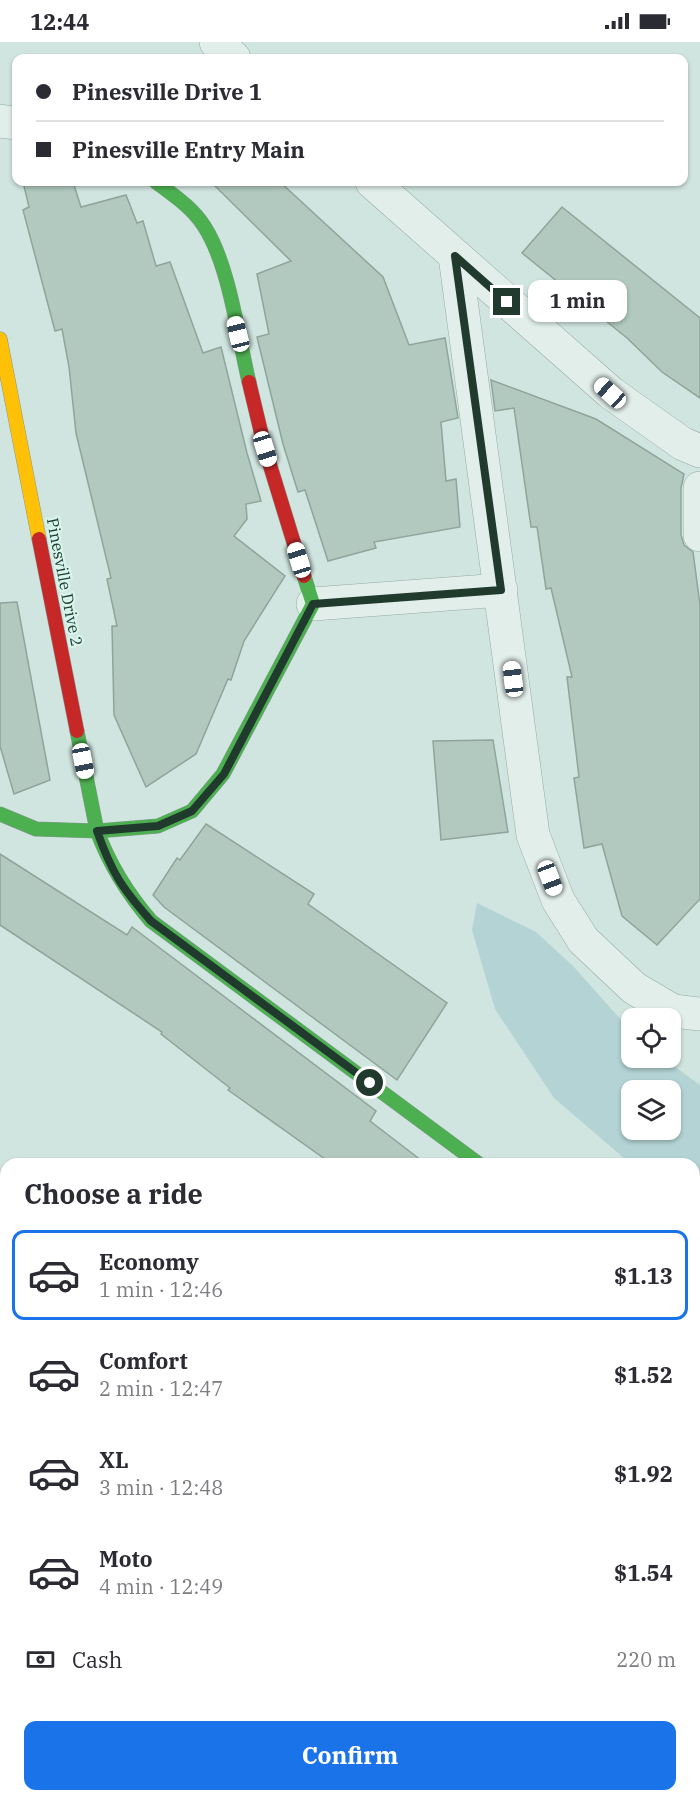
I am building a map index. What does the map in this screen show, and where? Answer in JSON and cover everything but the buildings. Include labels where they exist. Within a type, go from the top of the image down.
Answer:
[{"type":"street","points":[[216,42],[230,54]]},
{"type":"street","points":[[0,814],[36,829],[97,831],[158,826],[192,811],[224,774],[313,604],[265,449],[212,236],[195,211],[161,186]]},
{"type":"street","points":[[376,186],[610,393],[682,444],[700,451]]},
{"type":"street","points":[[455,256],[533,835],[558,900],[583,940],[634,988],[673,1011],[700,1014]]},
{"type":"street","name":"Pinesville Drive 2","points":[[0,339],[97,831],[112,872],[126,893],[151,921],[471,1158]]},
{"type":"street","points":[[700,488],[700,535]]},
{"type":"street","points":[[313,604],[501,590]]},
{"type":"shaded area","points":[[477,903],[536,932],[573,966],[621,1020],[621,1068],[677,1068],[700,1085],[700,1158],[624,1158],[554,1098],[495,1009],[472,930]]},
{"type":"traffic: fast","points":[[161,186],[194,213],[213,242],[237,322],[249,382]]},
{"type":"traffic: fast","points":[[0,814],[36,829],[97,831],[158,826],[192,811],[223,774],[313,604],[304,576]]},
{"type":"traffic: fast","points":[[77,731],[97,831],[120,879],[151,921],[471,1158]]},
{"type":"traffic: slow","points":[[0,339],[39,539]]},
{"type":"traffic: jam","points":[[249,382],[265,449],[304,576]]},
{"type":"traffic: jam","points":[[39,539],[77,731]]},
{"type":"route","points":[[370,1083],[151,921],[126,893],[112,872],[97,831],[158,826],[192,811],[224,774],[313,604],[501,590],[455,256],[507,302]]}]
